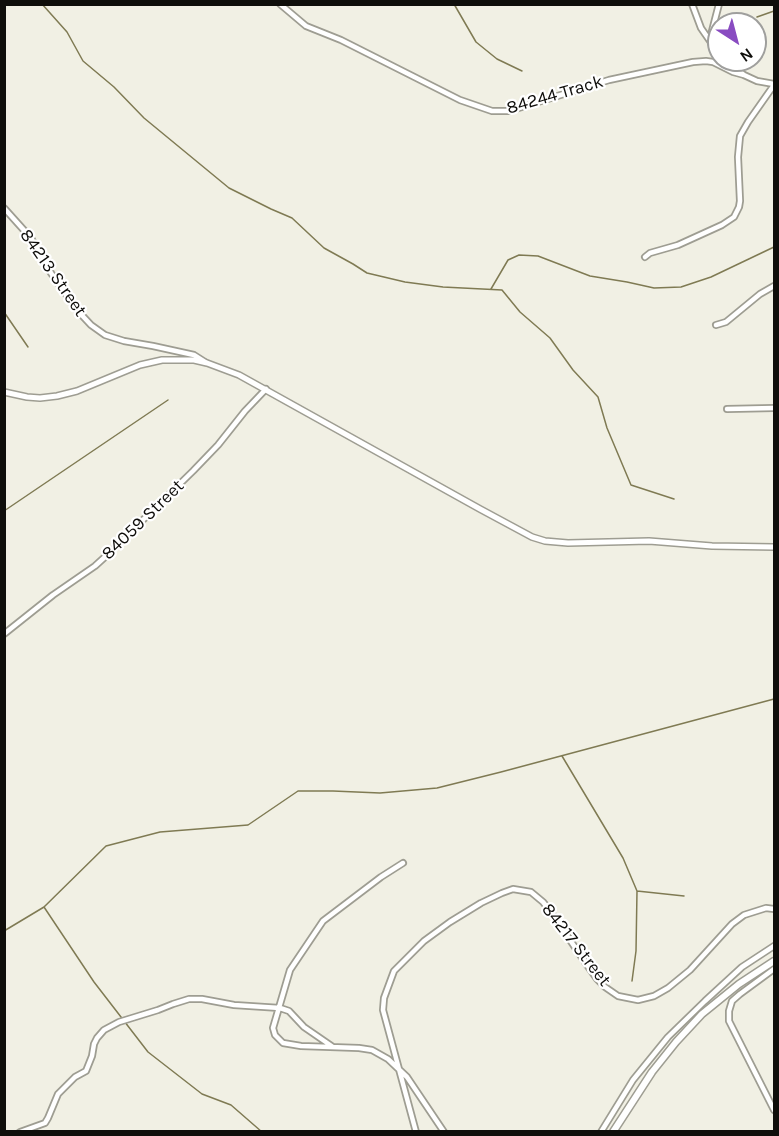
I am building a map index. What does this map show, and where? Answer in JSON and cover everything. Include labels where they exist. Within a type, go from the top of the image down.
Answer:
[{"type":"main road","points":[[613,1131],[652,1072],[702,1014],[739,984],[774,961]]},
{"type":"street","name":"84244 Track","points":[[280,4],[306,26],[330,35],[460,100],[492,111],[508,111],[609,80],[693,62],[713,62],[733,72],[774,85]]},
{"type":"street","points":[[692,4],[707,37]]},
{"type":"street","points":[[740,72],[744,75]]},
{"type":"street","points":[[645,257],[650,253],[678,245],[734,217],[740,201],[738,157],[740,136],[774,85]]},
{"type":"street","name":"84213 Street","points":[[4,208],[31,238],[77,310],[91,325],[105,335],[194,355],[207,363]]},
{"type":"street","points":[[716,325],[726,322],[760,294],[774,286]]},
{"type":"street","points":[[4,392],[40,398],[57,396],[76,391],[140,365],[162,360],[194,360],[239,375],[266,389],[532,537],[545,541],[568,543],[649,541],[712,546],[774,547]]},
{"type":"street","name":"84059 Street","points":[[4,634],[106,556],[193,471],[266,389]]},
{"type":"street","points":[[727,409],[774,408]]},
{"type":"street","points":[[403,863],[323,921],[290,969],[273,1028],[278,1040],[283,1043],[301,1046],[360,1048],[372,1050],[388,1059],[407,1077],[444,1131]]},
{"type":"street","name":"84217 Street","points":[[416,1131],[383,1010],[384,998],[394,971],[424,941],[481,903],[513,889],[531,892],[543,902],[605,987],[618,996],[638,1000],[654,996],[668,988],[690,970],[744,915],[766,908],[774,909]]},
{"type":"street","points":[[601,1131],[633,1080],[668,1037],[742,967],[774,946]]},
{"type":"street","points":[[774,969],[732,1001],[729,1021],[774,1110]]},
{"type":"street","points":[[20,1131],[45,1123],[58,1094],[75,1077],[86,1071],[93,1056],[94,1044],[104,1030],[119,1022],[189,999],[280,1008],[289,1011],[304,1027],[333,1047]]},
{"type":"waterway","points":[[42,4],[67,32],[83,61],[114,87],[144,118],[229,188],[292,218],[324,248],[367,273],[405,282],[443,287],[502,290],[520,312],[550,338],[573,370],[598,397],[607,428],[631,485],[674,499]]},
{"type":"waterway","points":[[454,4],[476,42],[497,59],[522,71]]},
{"type":"waterway","points":[[767,13],[774,11]]},
{"type":"waterway","points":[[491,289],[508,260],[519,255],[538,256],[590,276],[654,288],[681,287],[711,277],[774,247]]},
{"type":"waterway","points":[[4,312],[28,347]]},
{"type":"waterway","points":[[4,511],[168,400]]},
{"type":"waterway","points":[[4,931],[44,907],[106,846],[160,832],[248,825],[298,791],[380,793],[437,788],[774,699]]},
{"type":"waterway","points":[[562,756],[623,858],[637,891],[636,951],[632,981]]},
{"type":"waterway","points":[[637,891],[684,896]]},
{"type":"waterway","points":[[44,907],[94,982],[148,1052],[202,1094],[231,1105],[262,1132]]}]
